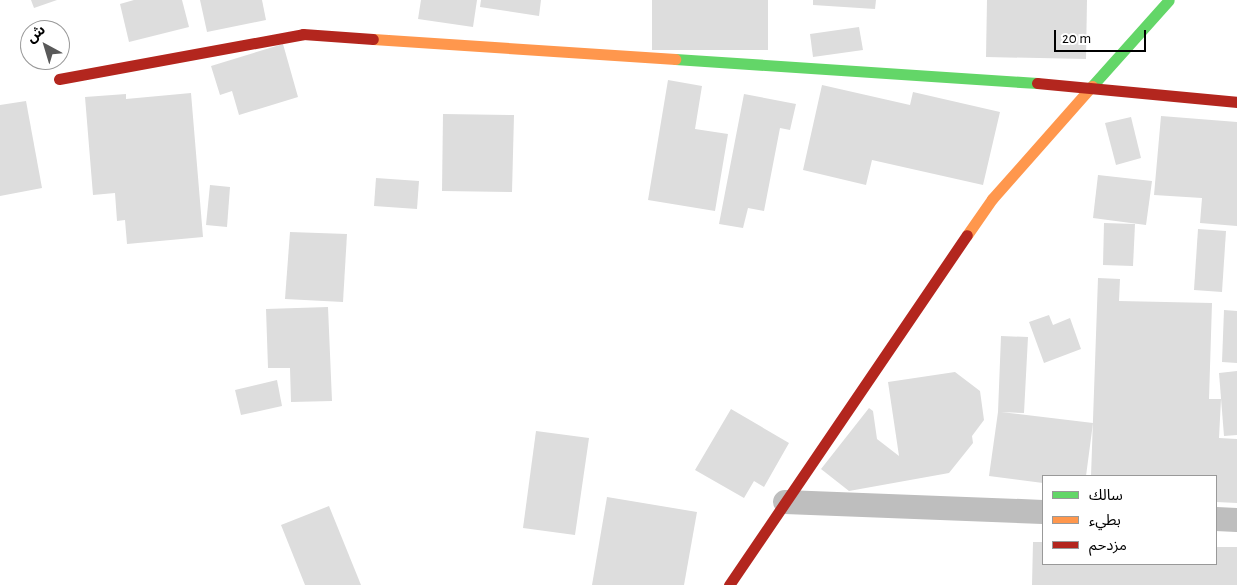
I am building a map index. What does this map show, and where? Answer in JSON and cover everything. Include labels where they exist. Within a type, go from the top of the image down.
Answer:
[{"type":"street","points":[[729,585],[992,199],[1169,0]]},
{"type":"street","points":[[59,79],[303,34],[1092,86],[1237,102]]},
{"type":"street","points":[[785,502],[1042,512]]},
{"type":"street","points":[[1217,519],[1237,520]]},
{"type":"building","points":[[31,0],[57,0],[34,8]]},
{"type":"building","points":[[134,0],[182,0],[189,27],[129,42],[120,4]]},
{"type":"building","points":[[200,0],[262,0],[266,20],[207,32]]},
{"type":"building","points":[[421,0],[477,0],[473,27],[418,19]]},
{"type":"building","points":[[481,0],[541,0],[539,16],[480,7]]},
{"type":"building","points":[[652,0],[768,0],[768,50],[652,50]]},
{"type":"building","points":[[813,0],[876,0],[875,9],[813,5]]},
{"type":"building","points":[[987,0],[1087,0],[1086,59],[986,57]]},
{"type":"building","points":[[859,27],[863,50],[813,57],[810,34]]},
{"type":"building","points":[[283,44],[298,97],[239,115],[232,91],[220,95],[211,66]]},
{"type":"building","points":[[668,80],[702,86],[695,129],[728,134],[715,211],[648,200]]},
{"type":"building","points":[[822,85],[910,105],[913,92],[1000,112],[983,185],[872,160],[866,185],[803,170]]},
{"type":"building","points":[[191,93],[203,237],[127,244],[125,220],[117,221],[115,193],[93,195],[85,97],[126,94],[126,99]]},
{"type":"building","points":[[744,94],[796,104],[790,130],[780,128],[764,211],[748,208],[743,228],[719,224]]},
{"type":"building","points":[[26,101],[42,188],[0,196],[0,105]]},
{"type":"building","points":[[443,114],[514,115],[512,192],[442,191]]},
{"type":"building","points":[[1161,116],[1237,122],[1237,226],[1200,223],[1202,198],[1154,195]]},
{"type":"building","points":[[1131,117],[1141,158],[1116,165],[1105,123]]},
{"type":"building","points":[[1098,175],[1152,181],[1146,225],[1093,218]]},
{"type":"building","points":[[376,178],[419,181],[417,209],[374,206]]},
{"type":"building","points":[[210,185],[230,187],[227,227],[206,225]]},
{"type":"building","points":[[1104,223],[1135,224],[1133,266],[1103,265]]},
{"type":"building","points":[[1198,229],[1226,231],[1222,292],[1194,290]]},
{"type":"building","points":[[290,232],[347,234],[343,302],[285,299]]},
{"type":"building","points":[[1098,278],[1120,279],[1119,301],[1212,303],[1209,399],[1221,399],[1219,438],[1237,439],[1237,503],[1217,502],[1217,475],[1091,475]]},
{"type":"building","points":[[328,307],[332,401],[291,402],[290,368],[268,368],[266,309]]},
{"type":"building","points":[[1224,310],[1237,311],[1237,363],[1222,362]]},
{"type":"building","points":[[1049,315],[1053,325],[1070,318],[1081,349],[1044,363],[1029,322]]},
{"type":"building","points":[[1001,336],[1028,337],[1024,413],[1001,412],[1093,423],[1086,475],[1042,475],[1042,483],[989,476],[998,412]]},
{"type":"building","points":[[1237,371],[1237,435],[1224,436],[1219,373]]},
{"type":"building","points":[[955,372],[980,391],[984,420],[972,436],[973,443],[949,473],[849,491],[821,469],[869,408],[873,411],[877,439],[899,456],[888,382]]},
{"type":"building","points":[[277,380],[282,406],[241,415],[235,390]]},
{"type":"building","points":[[731,409],[789,443],[764,487],[754,481],[744,498],[695,470]]},
{"type":"building","points":[[536,431],[589,438],[575,535],[523,528]]},
{"type":"building","points":[[607,497],[697,512],[684,585],[592,585]]},
{"type":"building","points":[[329,506],[361,585],[305,585],[281,525]]},
{"type":"building","points":[[1033,542],[1042,542],[1042,565],[1217,565],[1217,547],[1237,547],[1237,585],[1032,585]]},
{"type":"traffic: fast","points":[[1092,86],[1169,0]]},
{"type":"traffic: fast","points":[[675,59],[1037,83]]},
{"type":"traffic: slow","points":[[373,39],[675,59]]},
{"type":"traffic: slow","points":[[967,235],[992,199],[1092,86]]},
{"type":"traffic: jam","points":[[59,79],[303,34],[373,39]]},
{"type":"traffic: jam","points":[[1037,83],[1237,102]]},
{"type":"traffic: jam","points":[[729,585],[967,235]]}]
